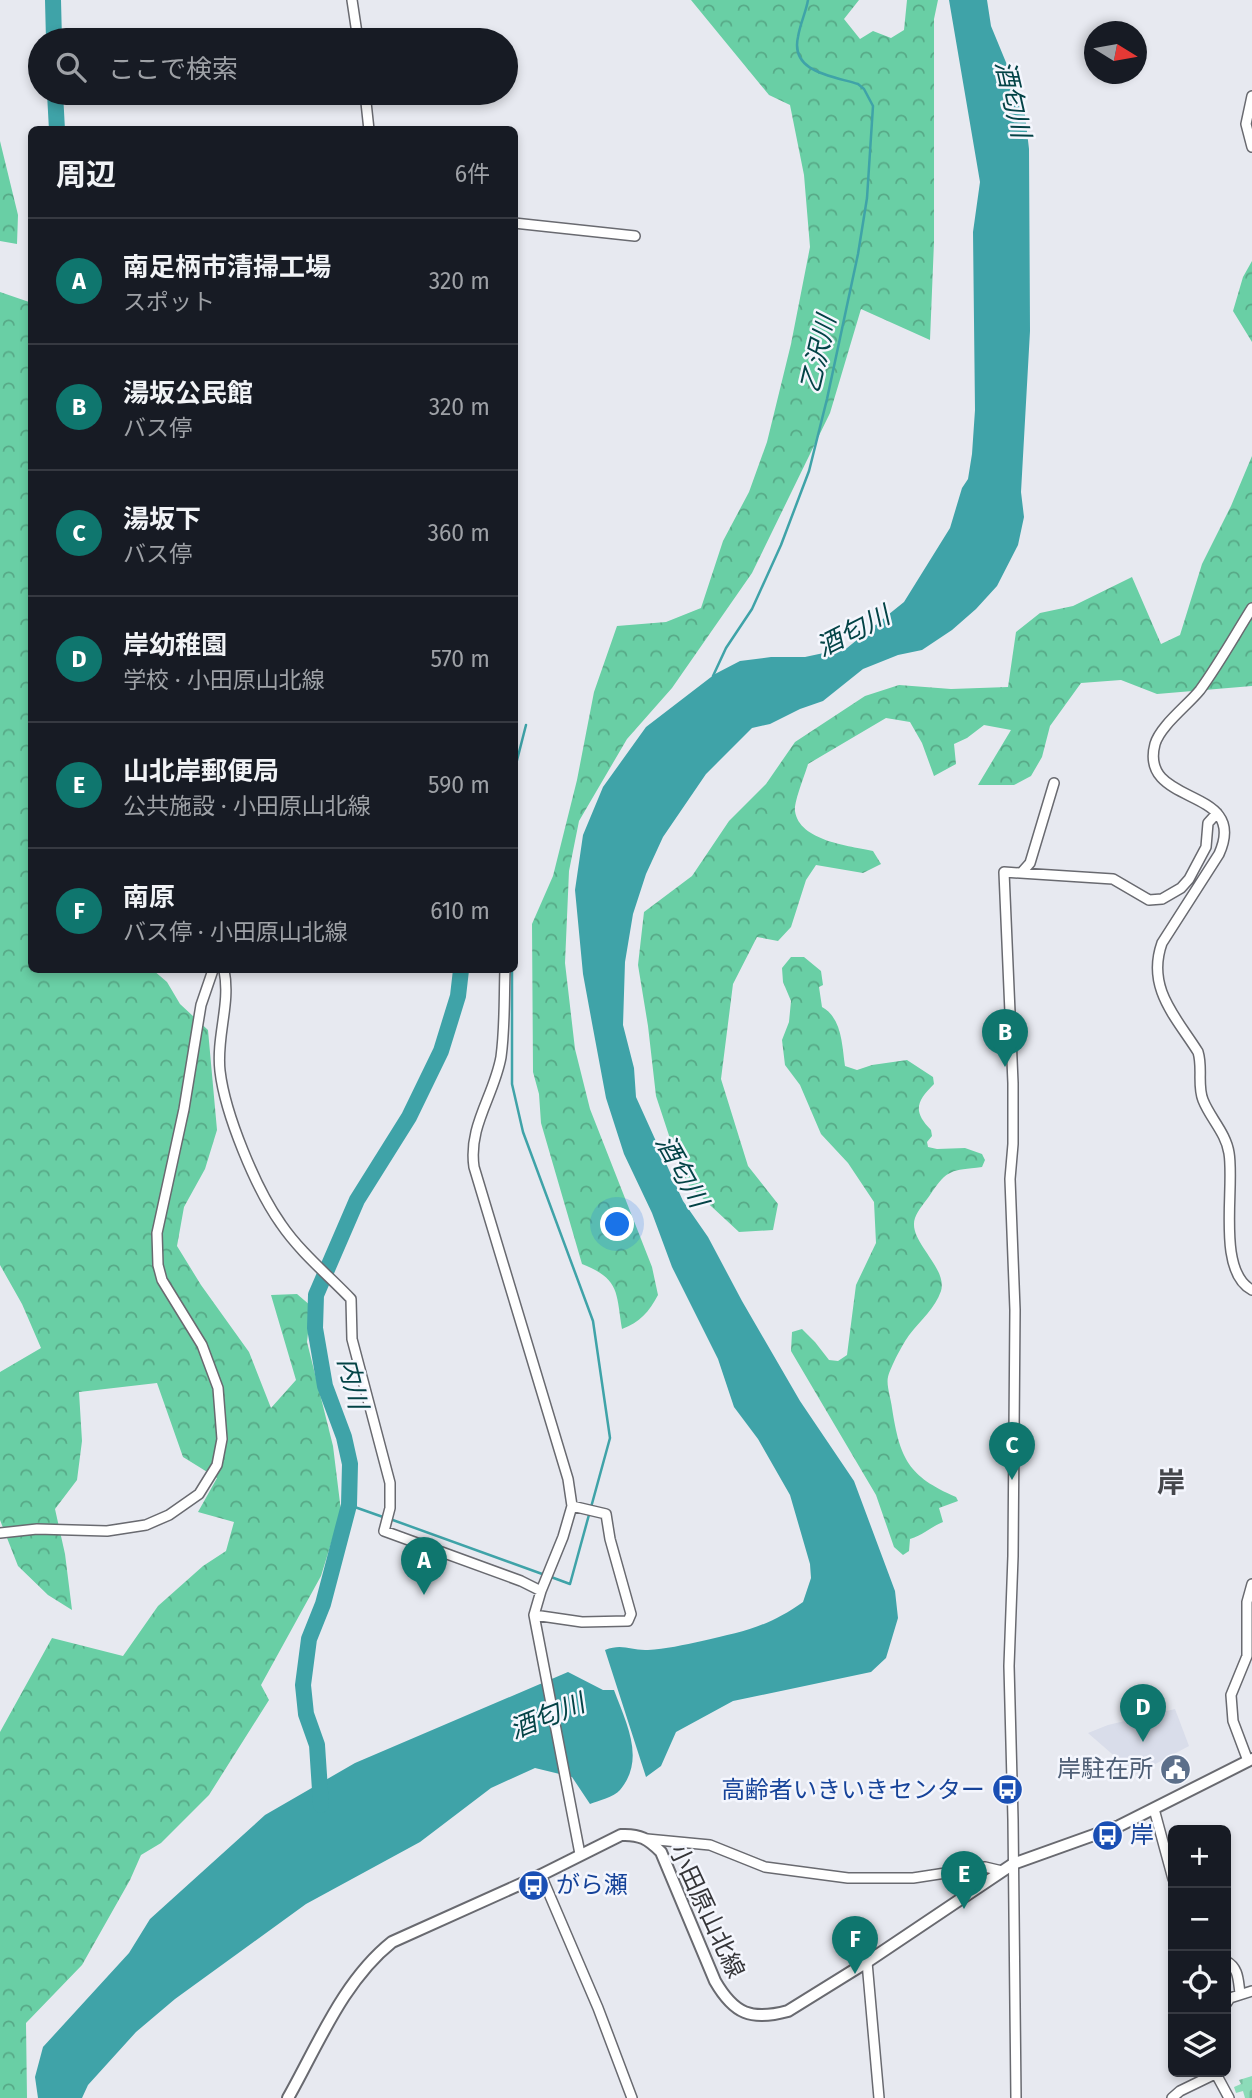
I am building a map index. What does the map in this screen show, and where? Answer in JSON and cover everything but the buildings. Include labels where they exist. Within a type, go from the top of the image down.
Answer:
[{"type":"main road","name":"小田原山北線","points":[[288,2098],[351,1986],[374,1956],[392,1942],[541,1875],[621,1835],[634,1834],[647,1839],[661,1852],[720,1989],[732,2006],[757,2016],[788,2011],[867,1962],[1013,1864],[1086,1839],[1154,1809],[1250,1760]]},
{"type":"street","points":[[352,0],[356,28]]},
{"type":"street","points":[[1252,96],[1246,124],[1252,147]]},
{"type":"street","points":[[366,105],[369,126]]},
{"type":"street","points":[[518,223],[635,236]]},
{"type":"street","points":[[1252,608],[1199,690],[1160,734],[1155,745],[1156,767],[1163,781],[1201,800],[1217,814],[1223,827],[1222,847],[1162,943],[1158,954],[1157,979],[1163,996],[1198,1052],[1201,1061],[1202,1099],[1228,1149],[1232,1259],[1238,1276],[1245,1286],[1252,1290]]},
{"type":"street","points":[[1022,872],[1030,863],[1054,783]]},
{"type":"street","points":[[1016,2098],[1009,1666],[1013,1556],[1015,1310],[1010,1179],[1013,1093],[1004,872],[1063,878],[1113,879],[1149,900],[1163,899],[1181,888],[1189,879],[1206,847],[1208,823],[1217,814]]},
{"type":"street","points":[[0,1533],[37,1529],[107,1531],[146,1525],[169,1516],[200,1494],[218,1465],[222,1439],[218,1388],[202,1345],[162,1280],[158,1265],[157,1233],[184,1109],[201,1005],[212,973]]},
{"type":"street","points":[[224,973],[227,997],[219,1049],[220,1069],[230,1115],[250,1163],[282,1225],[351,1299],[352,1339],[390,1483],[390,1508],[384,1531],[521,1581],[541,1591]]},
{"type":"street","points":[[505,973],[500,1059],[478,1121],[472,1153],[576,1506],[549,1568],[536,1615],[580,1854]]},
{"type":"street","points":[[536,1615],[582,1622],[628,1621],[631,1614],[610,1539],[606,1514],[576,1506]]},
{"type":"street","points":[[1250,1760],[1233,1721],[1231,1695],[1247,1656],[1247,1602],[1252,1584]]},
{"type":"street","points":[[1154,1809],[1168,1860]]},
{"type":"street","points":[[647,1839],[710,1845],[765,1867],[848,1878],[913,1878],[985,1867],[1002,1871]]},
{"type":"street","points":[[541,1875],[598,2008],[632,2098]]},
{"type":"street","points":[[867,1962],[878,2098]]},
{"type":"street","points":[[1231,1964],[1237,1971],[1240,1993]]},
{"type":"street","points":[[1231,1998],[1252,1991]]},
{"type":"street","points":[[1172,2098],[1207,2077]]},
{"type":"street","points":[[1217,2077],[1229,2098]]},
{"type":"shaded area","points":[[1175,1709],[1189,1746],[1131,1777],[1119,1760],[1088,1733],[1108,1725]]},
{"type":"green space","points":[[691,0],[859,0],[844,19],[860,39],[873,31],[891,38],[904,30],[907,0],[938,0],[934,19],[934,242],[930,340],[861,309],[830,413],[752,573],[672,688],[627,739],[579,821],[569,871],[565,963],[575,1049],[590,1109],[652,1267],[658,1295],[643,1316],[622,1329],[617,1296],[610,1281],[582,1264],[541,1123],[539,1094],[533,1072],[532,924],[553,876],[577,780],[594,692],[617,626],[666,622],[701,608],[723,541],[749,492],[767,442],[791,344],[810,247],[804,175],[790,105],[769,95]]},
{"type":"green space","points":[[0,141],[18,215],[17,244],[0,241]]},
{"type":"green space","points":[[1252,261],[1252,342],[1233,311],[1243,277]]},
{"type":"green space","points":[[0,292],[28,302],[28,973],[156,973],[167,982],[180,1004],[208,1030],[217,1130],[205,1169],[184,1207],[177,1246],[249,1352],[271,1408],[296,1380],[271,1295],[297,1294],[311,1306],[307,1342],[333,1446],[341,1511],[321,1576],[261,1685],[269,1700],[209,1795],[161,1843],[141,1855],[130,1880],[82,1965],[26,2023],[27,2098],[0,2098],[0,1732],[52,1638],[123,1656],[158,1606],[203,1566],[226,1551],[234,1522],[198,1512],[217,1478],[183,1457],[157,1383],[79,1392],[82,1441],[77,1480],[55,1509],[65,1554],[72,1610],[48,1595],[18,1566],[0,1520],[0,1372],[41,1348],[22,1304],[0,1265]]},
{"type":"green space","points":[[1252,456],[1252,686],[1157,694],[1121,680],[1081,683],[1050,726],[1042,757],[1031,776],[1014,785],[978,785],[1011,730],[984,725],[954,744],[956,764],[934,776],[922,743],[910,722],[886,718],[808,764],[795,807],[799,821],[815,836],[873,851],[881,864],[863,873],[816,865],[806,880],[791,927],[778,941],[757,937],[733,984],[721,1079],[748,1166],[778,1204],[773,1230],[739,1232],[684,1181],[656,1096],[638,965],[644,912],[692,876],[729,821],[766,784],[795,742],[865,696],[899,685],[951,689],[1008,687],[1016,632],[1040,613],[1073,606],[1132,577],[1161,644],[1180,635],[1202,564]]},
{"type":"green space","points":[[791,957],[804,957],[821,971],[823,985],[819,987],[822,1007],[834,1018],[837,1025],[845,1066],[857,1070],[907,1060],[933,1077],[934,1084],[919,1106],[921,1117],[931,1130],[928,1147],[965,1148],[982,1154],[985,1160],[982,1167],[957,1170],[946,1175],[915,1218],[917,1236],[939,1273],[941,1291],[901,1349],[888,1377],[888,1388],[895,1426],[909,1464],[927,1481],[956,1497],[958,1501],[939,1508],[943,1522],[910,1539],[909,1551],[903,1555],[894,1547],[876,1495],[791,1351],[792,1332],[802,1329],[829,1360],[838,1361],[847,1355],[856,1285],[876,1243],[874,1202],[848,1163],[821,1134],[800,1085],[785,1065],[782,1040],[789,1022],[791,1001],[783,982],[782,968]]},
{"type":"green space","points":[[1252,2076],[1252,2098],[1245,2098],[1243,2091],[1236,2093],[1234,2087],[1241,2084],[1239,2080]]},
{"type":"water","name":"酒匂川","points":[[949,0],[987,0],[991,26],[1024,106],[1029,149],[1030,331],[1021,492],[1024,517],[1018,545],[997,586],[952,630],[922,650],[898,655],[863,669],[823,701],[770,724],[752,728],[706,774],[663,837],[646,874],[633,914],[625,962],[623,1025],[634,1068],[636,1097],[683,1201],[708,1237],[800,1401],[854,1481],[895,1591],[898,1618],[886,1658],[871,1672],[733,1701],[676,1732],[661,1766],[646,1777],[605,1650],[617,1647],[642,1650],[668,1648],[754,1628],[803,1602],[811,1578],[810,1564],[790,1495],[758,1439],[734,1407],[718,1359],[672,1267],[652,1213],[624,1154],[606,1098],[583,974],[575,890],[583,835],[603,787],[646,727],[715,674],[740,661],[805,657],[847,648],[904,602],[950,528],[962,488],[968,479],[972,454],[975,410],[973,232],[980,182]]},
{"type":"water","name":"酒匂川","points":[[568,1672],[603,1690],[614,1690],[628,1728],[633,1753],[628,1778],[620,1790],[590,1804],[572,1777],[535,1768],[491,1788],[420,1842],[306,1904],[175,1999],[136,2032],[88,2085],[82,2098],[38,2098],[35,2077],[43,2047],[129,1953],[150,1919],[265,1815],[355,1763]]},
{"type":"waterway","name":"内川","points":[[53,0],[54,28]]},
{"type":"waterway","name":"乙沢川","points":[[713,676],[726,648],[752,609],[781,545],[809,471],[858,254],[867,198],[873,106],[864,89],[858,84],[815,71],[800,58],[797,49],[798,37],[808,0]]},
{"type":"waterway","name":"内川","points":[[56,105],[57,126]]},
{"type":"waterway","points":[[518,756],[526,725]]},
{"type":"waterway","name":"内川","points":[[321,1805],[317,1745],[306,1714],[303,1685],[309,1639],[323,1604],[349,1505],[350,1464],[344,1437],[325,1386],[315,1328],[316,1295],[357,1200],[409,1117],[441,1051],[458,996],[461,973]]},
{"type":"waterway","points":[[512,973],[512,1084],[523,1132],[593,1321],[610,1438],[570,1584],[551,1577]]},
{"type":"waterway","points":[[349,1505],[383,1517]]},
{"type":"waterway","points":[[390,1519],[545,1575]]},
{"type":"place","name":"湯坂公民館","points":[[1005,1067]]},
{"type":"place","name":"湯坂下","points":[[1012,1480]]},
{"type":"place","name":"南足柄市清掃工場","points":[[424,1595]]},
{"type":"place","name":"岸幼稚園","points":[[1143,1742]]},
{"type":"place","name":"岸駐在所","points":[[1176,1769]]},
{"type":"place","name":"高齢者いきいきセンター","points":[[1008,1790]]},
{"type":"place","name":"岸","points":[[1107,1835]]},
{"type":"place","name":"がら瀬","points":[[533,1885]]},
{"type":"place","name":"山北岸郵便局","points":[[964,1909]]},
{"type":"place","name":"南原","points":[[855,1974]]},
{"type":"district","name":"岸","points":[[1171,1482]]}]
